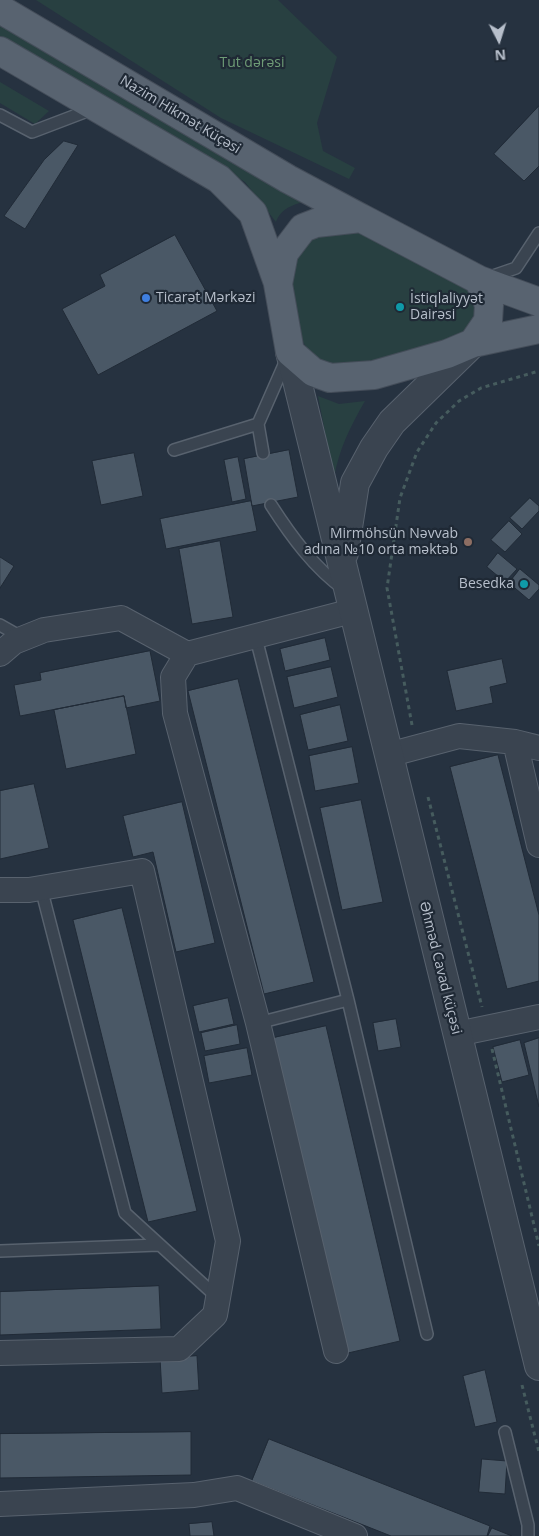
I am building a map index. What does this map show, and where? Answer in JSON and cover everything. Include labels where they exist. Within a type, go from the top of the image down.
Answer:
[{"type":"main road","name":"Nazim Hikmət Küçəsi","points":[[0,9],[288,179],[479,280],[539,302]]},
{"type":"main road","points":[[0,51],[219,179],[253,213],[278,284],[290,352],[313,372],[330,378],[374,375],[427,361],[473,343],[539,329]]},
{"type":"main road","points":[[278,284],[284,252],[303,228],[332,220],[361,218]]},
{"type":"main road","points":[[473,343],[488,321],[489,305],[479,280]]},
{"type":"street","points":[[0,654],[14,642],[44,630],[121,618],[187,654],[256,638],[347,591],[347,527],[355,484],[374,448],[392,422],[473,343]]},
{"type":"street","name":"Əhməd Cavad küçəsi","points":[[290,352],[347,591],[539,1366]]},
{"type":"street","points":[[187,654],[173,677],[175,713],[258,1024],[336,1350]]},
{"type":"street","points":[[388,755],[459,736],[515,742],[539,748]]},
{"type":"street","points":[[515,742],[539,845]]},
{"type":"street","points":[[0,890],[42,888],[142,871],[228,1241],[215,1314],[180,1350],[0,1353]]},
{"type":"street","points":[[457,1034],[539,1017]]},
{"type":"street","points":[[0,1504],[194,1495],[237,1488],[355,1536]]},
{"type":"lane","points":[[0,116],[32,132],[96,107]]},
{"type":"lane","points":[[479,280],[516,268],[538,236]]},
{"type":"lane","points":[[263,452],[258,424],[290,352]]},
{"type":"lane","points":[[174,450],[258,424]]},
{"type":"lane","points":[[271,505],[292,537],[331,580],[347,591]]},
{"type":"lane","points":[[0,625],[23,638]]},
{"type":"lane","points":[[256,638],[348,1000],[427,1334]]},
{"type":"lane","points":[[42,888],[126,1213],[158,1245],[218,1298]]},
{"type":"lane","points":[[258,1024],[348,1000]]},
{"type":"lane","points":[[0,1251],[158,1245]]},
{"type":"lane","points":[[505,1432],[528,1525],[528,1536]]},
{"type":"path","points":[[416,747],[387,588],[400,498],[417,452],[436,423],[459,401],[481,388],[539,371]]},
{"type":"path","points":[[427,794],[487,1028],[539,1246]]},
{"type":"green space","name":"Tut dərəsi","points":[[36,0],[278,0],[337,57],[317,123],[323,151],[355,168],[349,179],[221,118]]},
{"type":"green space","points":[[0,23],[306,201],[284,210],[276,222],[245,182],[0,36]]},
{"type":"green space","points":[[0,82],[49,111],[35,124],[0,103]]},
{"type":"green space","points":[[366,230],[470,290],[478,312],[465,333],[403,354],[344,368],[324,362],[308,349],[301,338],[293,308],[293,274],[296,259],[303,247],[314,238],[331,233]]},
{"type":"green space","points":[[318,396],[339,404],[365,401],[346,438],[334,478]]},
{"type":"building","points":[[539,106],[539,166],[524,181],[494,154]]},
{"type":"building","points":[[64,141],[78,145],[25,229],[4,216],[44,160]]},
{"type":"building","name":"Ticarət Mərkəzi","points":[[175,235],[217,311],[98,375],[62,309],[105,286],[100,275]]},
{"type":"building","points":[[289,450],[298,497],[252,506],[244,459]]},
{"type":"building","points":[[134,453],[143,496],[101,505],[92,461]]},
{"type":"building","points":[[238,457],[246,499],[232,502],[224,460]]},
{"type":"building","points":[[530,498],[539,506],[539,511],[522,529],[510,518]]},
{"type":"building","points":[[251,501],[257,531],[166,549],[160,519]]},
{"type":"building","name":"Besedka","points":[[509,521],[522,534],[505,552],[491,540]]},
{"type":"building","points":[[220,541],[233,617],[192,624],[179,549]]},
{"type":"building","name":"Besedka","points":[[498,553],[517,569],[505,582],[487,567]]},
{"type":"building","points":[[0,557],[14,566],[0,588]]},
{"type":"building","name":"Besedka","points":[[520,569],[539,585],[539,589],[529,600],[509,583]]},
{"type":"building","points":[[325,638],[330,660],[285,671],[280,649]]},
{"type":"building","points":[[150,651],[160,701],[126,708],[124,696],[20,716],[14,685],[41,680],[40,673]]},
{"type":"building","points":[[502,659],[507,683],[490,687],[493,703],[456,711],[447,671]]},
{"type":"building","points":[[331,667],[338,697],[294,708],[287,677]]},
{"type":"building","points":[[238,679],[314,982],[264,994],[188,691]]},
{"type":"building","points":[[124,696],[136,754],[66,769],[54,710]]},
{"type":"building","points":[[340,705],[348,741],[308,750],[300,715]]},
{"type":"building","points":[[352,747],[359,783],[315,791],[309,756]]},
{"type":"building","points":[[498,755],[539,915],[539,981],[507,989],[450,767]]},
{"type":"building","points":[[34,784],[49,848],[0,859],[0,791]]},
{"type":"building","points":[[361,800],[383,902],[342,910],[320,808]]},
{"type":"building","points":[[182,802],[215,943],[176,952],[153,852],[133,857],[123,816]]},
{"type":"building","points":[[122,908],[197,1211],[148,1222],[73,920]]},
{"type":"building","points":[[228,998],[234,1024],[199,1032],[193,1006]]},
{"type":"building","points":[[396,1019],[401,1047],[378,1051],[373,1023]]},
{"type":"building","points":[[237,1025],[240,1044],[205,1051],[201,1033]]},
{"type":"building","points":[[326,1026],[400,1341],[348,1353],[273,1038]]},
{"type":"building","points":[[539,1038],[539,1107],[524,1043]]},
{"type":"building","points":[[520,1040],[529,1075],[502,1082],[493,1047]]},
{"type":"building","points":[[247,1048],[252,1075],[209,1083],[204,1056]]},
{"type":"building","points":[[159,1286],[161,1329],[0,1335],[0,1292]]},
{"type":"building","points":[[197,1356],[199,1390],[162,1393],[160,1358]]},
{"type":"building","points":[[485,1370],[497,1422],[475,1427],[463,1376]]},
{"type":"building","points":[[191,1432],[191,1475],[0,1478],[0,1434]]},
{"type":"building","points":[[269,1439],[490,1526],[487,1536],[391,1536],[252,1481]]},
{"type":"building","points":[[482,1459],[507,1461],[505,1494],[479,1492]]},
{"type":"building","points":[[212,1522],[214,1536],[190,1536],[189,1524]]},
{"type":"building","points":[[492,1528],[512,1536],[488,1536]]},
{"type":"place","name":"Ticarət Mərkəzi","points":[[146,298]]},
{"type":"place","name":"İstiqlaliyyət Dairəsi","points":[[400,307]]},
{"type":"place","name":"Mirmöhsün Nəvvab adına №10 orta məktəb","points":[[468,542]]},
{"type":"place","name":"Besedka","points":[[524,584]]}]
